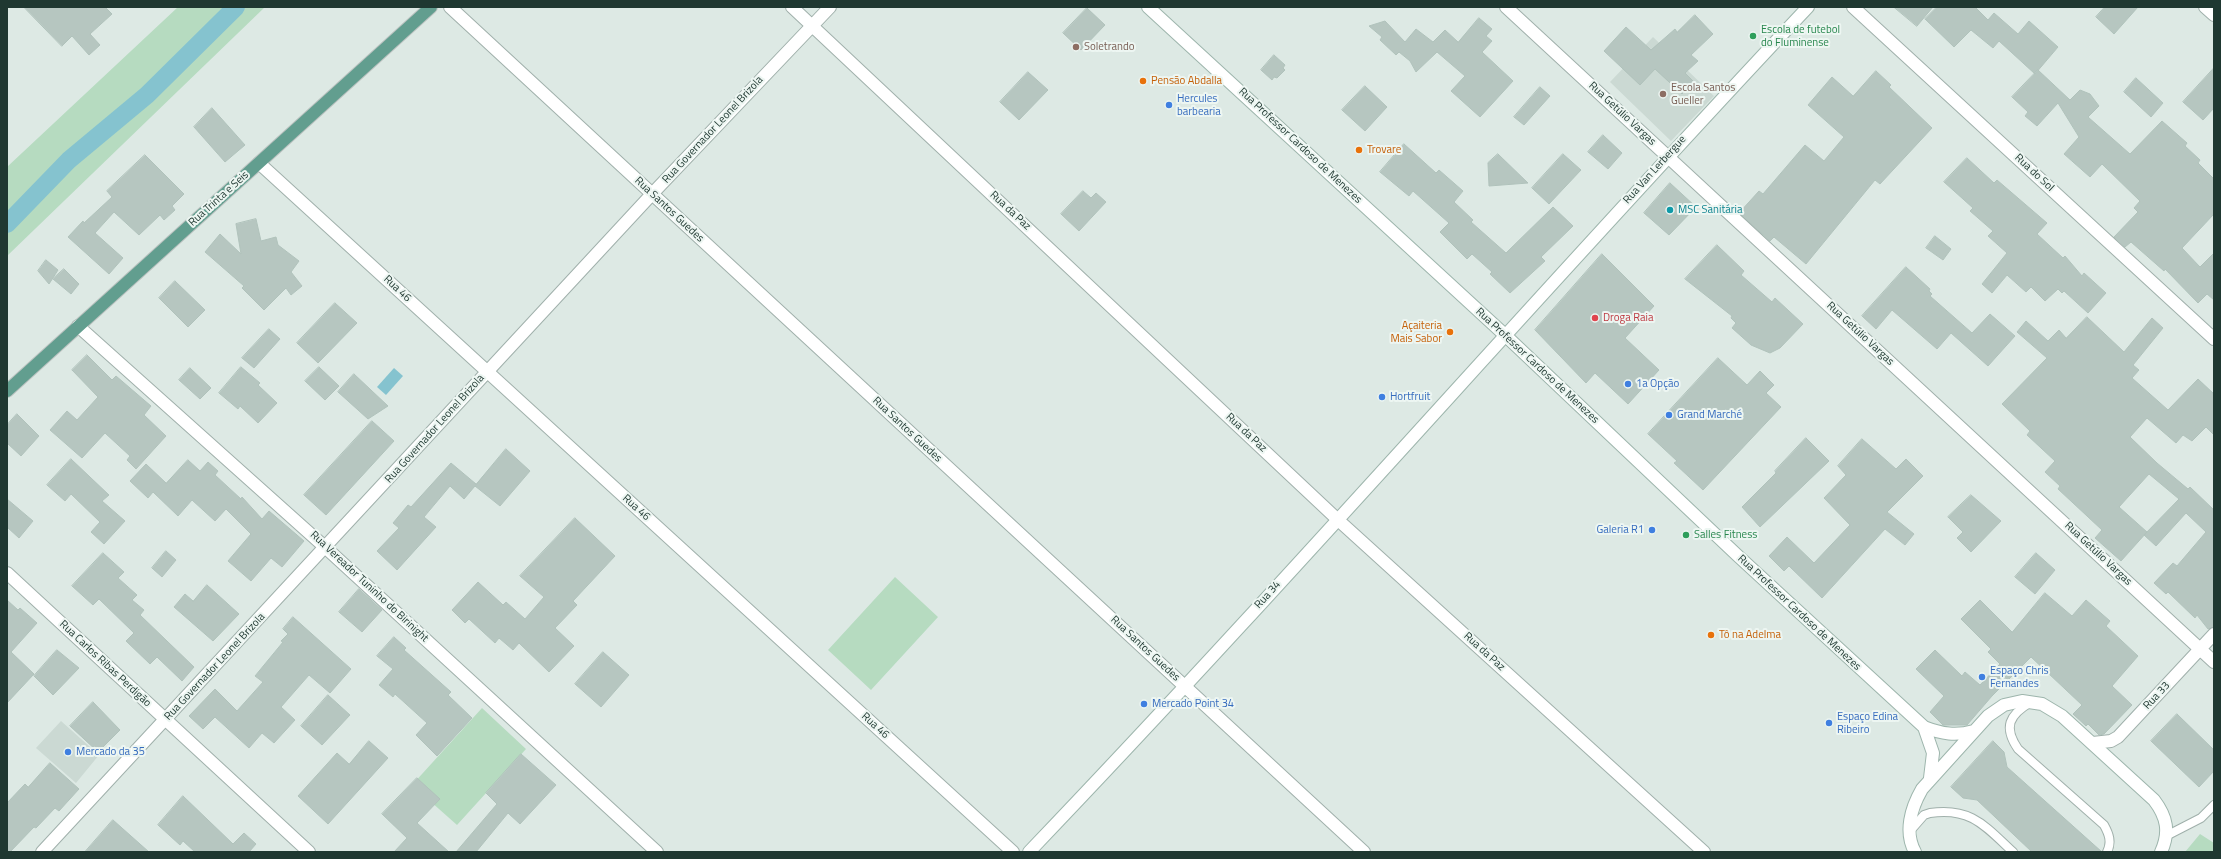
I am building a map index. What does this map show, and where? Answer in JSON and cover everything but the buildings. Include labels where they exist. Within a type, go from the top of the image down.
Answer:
[{"type":"main road","name":"Rua Trinta e Seis","points":[[7,390],[432,7]]},
{"type":"street","name":"Rua Santos Guedes","points":[[450,7],[1364,852]]},
{"type":"street","name":"Rua da Paz","points":[[792,7],[1337,519],[1704,852]]},
{"type":"street","name":"Rua Governador Leonel Brizola","points":[[42,852],[326,548],[652,194],[830,7]]},
{"type":"street","name":"Rua Professor Cardoso de Menezes","points":[[1148,7],[1506,336],[1737,555],[1924,727],[1950,735],[1974,731]]},
{"type":"street","name":"Rua Getúlio Vargas","points":[[1506,7],[2214,662]]},
{"type":"street","name":"Rua Van Lerbergue","points":[[1506,336],[1667,156],[1808,7]]},
{"type":"street","name":"Rua do Sol","points":[[1853,7],[2214,340]]},
{"type":"street","points":[[2205,7],[2214,15]]},
{"type":"street","name":"Rua 46","points":[[259,163],[1013,852]]},
{"type":"street","name":"Rua Vereador Tuninho do Birinight","points":[[78,326],[326,548],[657,852]]},
{"type":"street","name":"Rua 34","points":[[1029,852],[1185,686],[1506,336]]},
{"type":"street","name":"Rua Carlos Ribas Perdigão","points":[[7,573],[165,721],[309,852]]},
{"type":"street","name":"Rua 33","points":[[2092,743],[2111,741],[2118,737],[2214,634]]},
{"type":"street","points":[[1915,852],[1910,831],[1910,820],[1916,799],[1929,780],[1988,716],[2004,705],[2022,701],[2032,702],[2052,708],[2154,800],[2165,817],[2166,836],[2161,852]]},
{"type":"street","name":"Rua Professor Cardoso de Menezes","points":[[1924,727],[1933,752],[1929,780]]},
{"type":"lane","points":[[2032,702],[2019,710],[2011,720],[2009,729],[2014,742],[2018,749],[2104,825],[2109,834],[2110,842],[2107,852]]},
{"type":"lane","points":[[2166,836],[2201,818],[2214,805]]},
{"type":"lane","points":[[1910,831],[1924,815],[1930,813],[1969,815],[1978,820],[2013,852]]},
{"type":"shaded area","points":[[1653,37],[1714,96],[1671,141],[1610,82]]},
{"type":"shaded area","name":"Mercado da 35","points":[[61,721],[99,755],[76,783],[36,748]]},
{"type":"green space","points":[[178,7],[265,7],[7,256],[7,167]]},
{"type":"green space","points":[[895,577],[938,617],[871,690],[828,650]]},
{"type":"green space","points":[[482,708],[526,749],[457,825],[412,785]]},
{"type":"green space","points":[[2200,834],[2214,843],[2214,852],[2185,852]]},
{"type":"water","points":[[394,368],[403,376],[386,395],[377,387]]},
{"type":"waterway","points":[[7,224],[69,160],[147,95],[236,7]]},
{"type":"place","name":"Escola de futebol do Fluminense","points":[[1753,36]]},
{"type":"place","name":"Soletrando","points":[[1076,47]]},
{"type":"place","name":"Pensão Abdalla","points":[[1143,81]]},
{"type":"place","name":"Escola Santos Gueller","points":[[1663,94]]},
{"type":"place","name":"Hercules barbearia","points":[[1169,105]]},
{"type":"place","name":"Trovare","points":[[1359,150]]},
{"type":"place","name":"MSC Sanitária","points":[[1670,210]]},
{"type":"place","name":"Droga Raia","points":[[1595,318]]},
{"type":"place","name":"Açaiteria Mais Sabor","points":[[1450,332]]},
{"type":"place","name":"1a Opção","points":[[1628,384]]},
{"type":"place","name":"Hortfruit","points":[[1382,397]]},
{"type":"place","name":"Grand Marché","points":[[1669,415]]},
{"type":"place","name":"Galeria R1","points":[[1652,530]]},
{"type":"place","name":"Salles Fitness","points":[[1686,535]]},
{"type":"place","name":"Tô na Adelma","points":[[1711,635]]},
{"type":"place","name":"Espaço Chris Fernandes","points":[[1982,677]]},
{"type":"place","name":"Mercado Point 34","points":[[1144,704]]},
{"type":"place","name":"Espaço Edina Ribeiro","points":[[1829,723]]},
{"type":"place","name":"Mercado da 35","points":[[68,752]]}]
